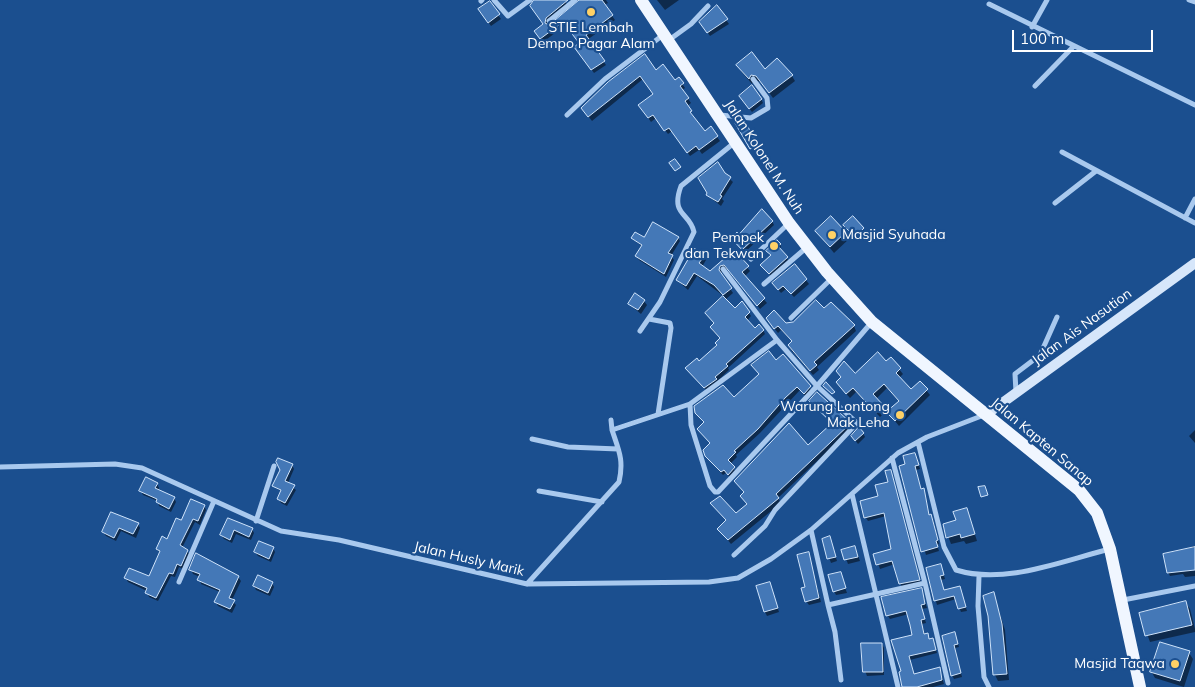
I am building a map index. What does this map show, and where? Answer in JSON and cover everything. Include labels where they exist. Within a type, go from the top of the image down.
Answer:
[{"type":"main road","name":"Jalan Kolonel M. Nuh","points":[[641,0],[789,223],[832,278],[872,322]]},
{"type":"main road","name":"Jalan Kapten Sanap","points":[[872,322],[1079,490],[1097,513],[1110,548],[1140,687]]},
{"type":"street","points":[[494,0],[508,16],[530,0]]},
{"type":"street","points":[[549,21],[575,0]]},
{"type":"street","points":[[1032,27],[1047,0]]},
{"type":"street","points":[[1189,0],[1195,2]]},
{"type":"street","points":[[989,4],[1032,27],[1195,105]]},
{"type":"street","points":[[567,115],[605,79],[667,37],[691,24],[708,6]]},
{"type":"street","points":[[1035,86],[1073,47]]},
{"type":"street","points":[[719,115],[751,118],[768,108],[767,98],[753,79]]},
{"type":"street","points":[[640,331],[649,320],[664,294],[694,233],[692,226],[679,210],[678,195],[681,186],[737,142]]},
{"type":"street","points":[[1062,152],[1195,223]]},
{"type":"street","points":[[1055,203],[1096,171]]},
{"type":"street","points":[[1185,218],[1195,199]]},
{"type":"street","points":[[750,260],[789,223]]},
{"type":"street","points":[[764,284],[807,247]]},
{"type":"street","name":"Jalan Ais Nasution","points":[[987,414],[1195,263]]},
{"type":"street","points":[[723,269],[777,340],[817,386],[857,423],[775,510],[766,526],[734,555]]},
{"type":"street","points":[[791,318],[832,278]]},
{"type":"street","points":[[1016,392],[1015,374],[1040,355],[1057,318]]},
{"type":"street","points":[[649,320],[665,321],[670,323],[671,328],[658,414]]},
{"type":"street","points":[[690,404],[690,417],[710,486],[715,492],[718,492],[817,386],[872,322]]},
{"type":"street","points":[[612,430],[690,404],[777,340]]},
{"type":"street","name":"Jalan Husly Marik","points":[[0,467],[129,465],[157,473],[256,521],[287,532],[339,540],[527,584],[730,581],[770,559],[811,530],[892,458],[918,442],[969,419],[987,414]]},
{"type":"street","points":[[527,584],[620,482],[622,466],[611,420]]},
{"type":"street","points":[[532,439],[568,447],[618,449]]},
{"type":"street","points":[[918,442],[948,558],[956,570],[980,576],[1034,568],[1110,548]]},
{"type":"street","points":[[892,458],[925,583],[948,683]]},
{"type":"street","points":[[256,521],[274,466]]},
{"type":"street","points":[[539,491],[602,502]]},
{"type":"street","points":[[852,494],[898,687]]},
{"type":"street","points":[[179,582],[214,501]]},
{"type":"street","points":[[811,530],[835,632],[842,680]]},
{"type":"street","points":[[980,576],[978,606],[984,677],[989,687]]},
{"type":"street","points":[[828,605],[925,583]]},
{"type":"street","points":[[1122,600],[1195,586]]},
{"type":"building","points":[[534,0],[568,0],[546,18],[545,23],[549,25],[579,0],[602,0],[613,15],[586,35],[605,61],[591,70],[574,47],[579,43],[563,22],[540,39],[534,31],[543,24],[530,6]]},
{"type":"building","points":[[490,1],[500,14],[488,23],[478,9]]},
{"type":"building","points":[[717,5],[728,19],[707,33],[699,22]]},
{"type":"building","points":[[752,52],[765,69],[777,58],[793,75],[769,93],[756,76],[751,75],[749,79],[736,65]]},
{"type":"building","points":[[645,54],[656,70],[663,64],[675,80],[679,77],[684,83],[680,86],[689,98],[685,101],[692,111],[690,112],[705,131],[711,126],[718,136],[699,150],[696,146],[687,153],[669,128],[664,131],[653,115],[648,118],[638,105],[653,94],[640,76],[588,117],[581,108],[608,82]]},
{"type":"building","points":[[752,85],[762,99],[749,109],[739,96]]},
{"type":"building","points":[[738,121],[745,122],[758,144],[750,149],[735,123]]},
{"type":"building","points":[[675,159],[681,167],[675,171],[669,163]]},
{"type":"building","points":[[718,162],[725,173],[731,177],[718,202],[706,195],[707,193],[698,178]]},
{"type":"building","points":[[762,209],[773,221],[742,250],[731,238],[737,232],[739,234]]},
{"type":"building","points":[[831,216],[846,232],[830,247],[815,231]]},
{"type":"building","points":[[853,216],[864,228],[855,237],[843,225]]},
{"type":"building","points":[[653,222],[679,237],[668,253],[673,255],[664,274],[635,256],[642,245],[631,238],[635,232],[644,237]]},
{"type":"building","points":[[777,240],[781,244],[778,246],[788,257],[769,274],[760,265],[771,255],[766,251]]},
{"type":"building","points":[[692,247],[705,255],[699,263],[710,271],[734,250],[749,266],[742,272],[765,298],[757,306],[724,265],[720,266],[719,270],[732,288],[723,295],[714,285],[694,273],[686,286],[676,280],[690,256],[688,255]]},
{"type":"building","points":[[795,264],[807,279],[791,294],[783,286],[778,290],[772,283]]},
{"type":"building","points":[[635,293],[645,300],[638,310],[628,304]]},
{"type":"building","points":[[723,296],[735,308],[742,301],[750,312],[745,317],[755,328],[759,324],[764,330],[726,364],[728,366],[715,377],[717,379],[704,388],[685,368],[697,358],[699,361],[717,345],[715,343],[720,338],[710,327],[714,323],[705,313]]},
{"type":"building","points":[[816,300],[824,308],[831,302],[855,325],[814,362],[817,365],[810,371],[788,345],[792,341],[778,326],[774,329],[766,318],[774,310],[786,323],[793,322]]},
{"type":"building","points":[[769,351],[776,360],[783,354],[811,386],[804,394],[797,387],[758,429],[734,451],[736,452],[728,460],[735,467],[728,475],[724,470],[721,472],[705,456],[703,450],[710,443],[697,429],[704,422],[695,413],[694,406],[723,385],[734,397],[759,374],[751,365]]},
{"type":"building","points":[[878,352],[886,361],[891,357],[901,368],[896,373],[911,389],[920,381],[928,389],[895,421],[886,412],[899,401],[884,384],[873,394],[884,406],[876,413],[853,388],[846,394],[836,382],[841,377],[836,371],[844,361],[855,373]]},
{"type":"building","points":[[826,382],[835,392],[832,394],[823,386]]},
{"type":"building","points":[[817,392],[851,423],[776,494],[779,498],[728,540],[717,529],[726,520],[710,503],[720,496],[736,513],[747,504],[740,496],[744,492],[734,481],[789,423],[808,445],[832,423],[809,401]]},
{"type":"building","points":[[859,427],[864,433],[855,441],[851,436]]},
{"type":"building","points":[[915,453],[919,465],[915,466],[921,489],[924,488],[929,515],[931,514],[938,540],[936,541],[938,547],[921,552],[899,466],[905,464],[903,456]]},
{"type":"building","points":[[278,458],[293,464],[285,481],[295,485],[285,503],[277,499],[281,490],[272,486],[280,470],[276,462]]},
{"type":"building","points":[[891,470],[920,580],[899,584],[892,561],[876,565],[873,554],[891,549],[884,513],[864,518],[860,501],[878,496],[875,485],[888,482],[885,471]]},
{"type":"building","points":[[146,477],[158,483],[155,488],[175,497],[169,509],[156,502],[157,499],[139,491]]},
{"type":"building","points":[[985,486],[988,495],[981,497],[978,487]]},
{"type":"building","points":[[191,499],[205,505],[198,521],[193,519],[180,545],[188,550],[181,566],[177,564],[173,574],[169,573],[156,598],[145,593],[147,588],[124,578],[129,568],[149,576],[160,551],[156,549],[162,536],[167,539],[176,518],[181,520]]},
{"type":"building","points":[[967,508],[975,534],[961,538],[960,534],[946,538],[943,524],[956,520],[953,512]]},
{"type":"building","points":[[111,512],[139,523],[133,534],[119,528],[114,538],[102,532]]},
{"type":"building","points":[[228,518],[253,528],[249,537],[234,530],[230,540],[220,535]]},
{"type":"building","points":[[830,536],[836,557],[827,559],[822,539]]},
{"type":"building","points":[[259,541],[274,547],[269,559],[254,552]]},
{"type":"building","points":[[855,546],[858,557],[844,560],[841,550]]},
{"type":"building","points":[[1195,547],[1195,570],[1167,573],[1163,554]]},
{"type":"building","points":[[809,552],[819,598],[805,602],[801,588],[805,587],[797,555]]},
{"type":"building","points":[[196,553],[239,576],[229,598],[235,600],[230,609],[214,602],[220,590],[197,580],[200,574],[189,570]]},
{"type":"building","points":[[941,564],[944,575],[940,576],[944,590],[960,586],[966,607],[958,609],[954,596],[934,601],[926,568]]},
{"type":"building","points":[[841,572],[846,588],[833,592],[828,575]]},
{"type":"building","points":[[258,575],[273,582],[268,593],[253,586]]},
{"type":"building","points":[[770,582],[778,608],[764,612],[756,586]]},
{"type":"building","points":[[922,588],[925,604],[921,605],[925,619],[921,620],[924,634],[928,633],[929,639],[933,638],[936,650],[909,656],[914,674],[940,667],[942,680],[917,687],[902,687],[899,672],[901,671],[891,640],[912,635],[910,625],[906,611],[886,616],[881,597]]},
{"type":"building","points":[[994,592],[1002,624],[1007,674],[993,675],[988,616],[983,596]]},
{"type":"building","points":[[1186,601],[1192,625],[1145,636],[1139,613]]},
{"type":"building","points":[[955,632],[958,644],[954,645],[961,673],[951,676],[942,636]]},
{"type":"building","points":[[1160,642],[1190,651],[1180,681],[1150,672]]},
{"type":"building","points":[[861,643],[882,643],[883,672],[863,672]]},
{"type":"place","name":"STIE Lembah Dempo Pagar Alam","points":[[591,12]]},
{"type":"place","name":"Masjid Syuhada","points":[[832,235]]},
{"type":"place","name":"Pempek dan Tekwan","points":[[774,246]]},
{"type":"place","name":"Warung Lontong Mak Leha","points":[[900,415]]},
{"type":"place","name":"Masjid Taqwa","points":[[1175,664]]}]
